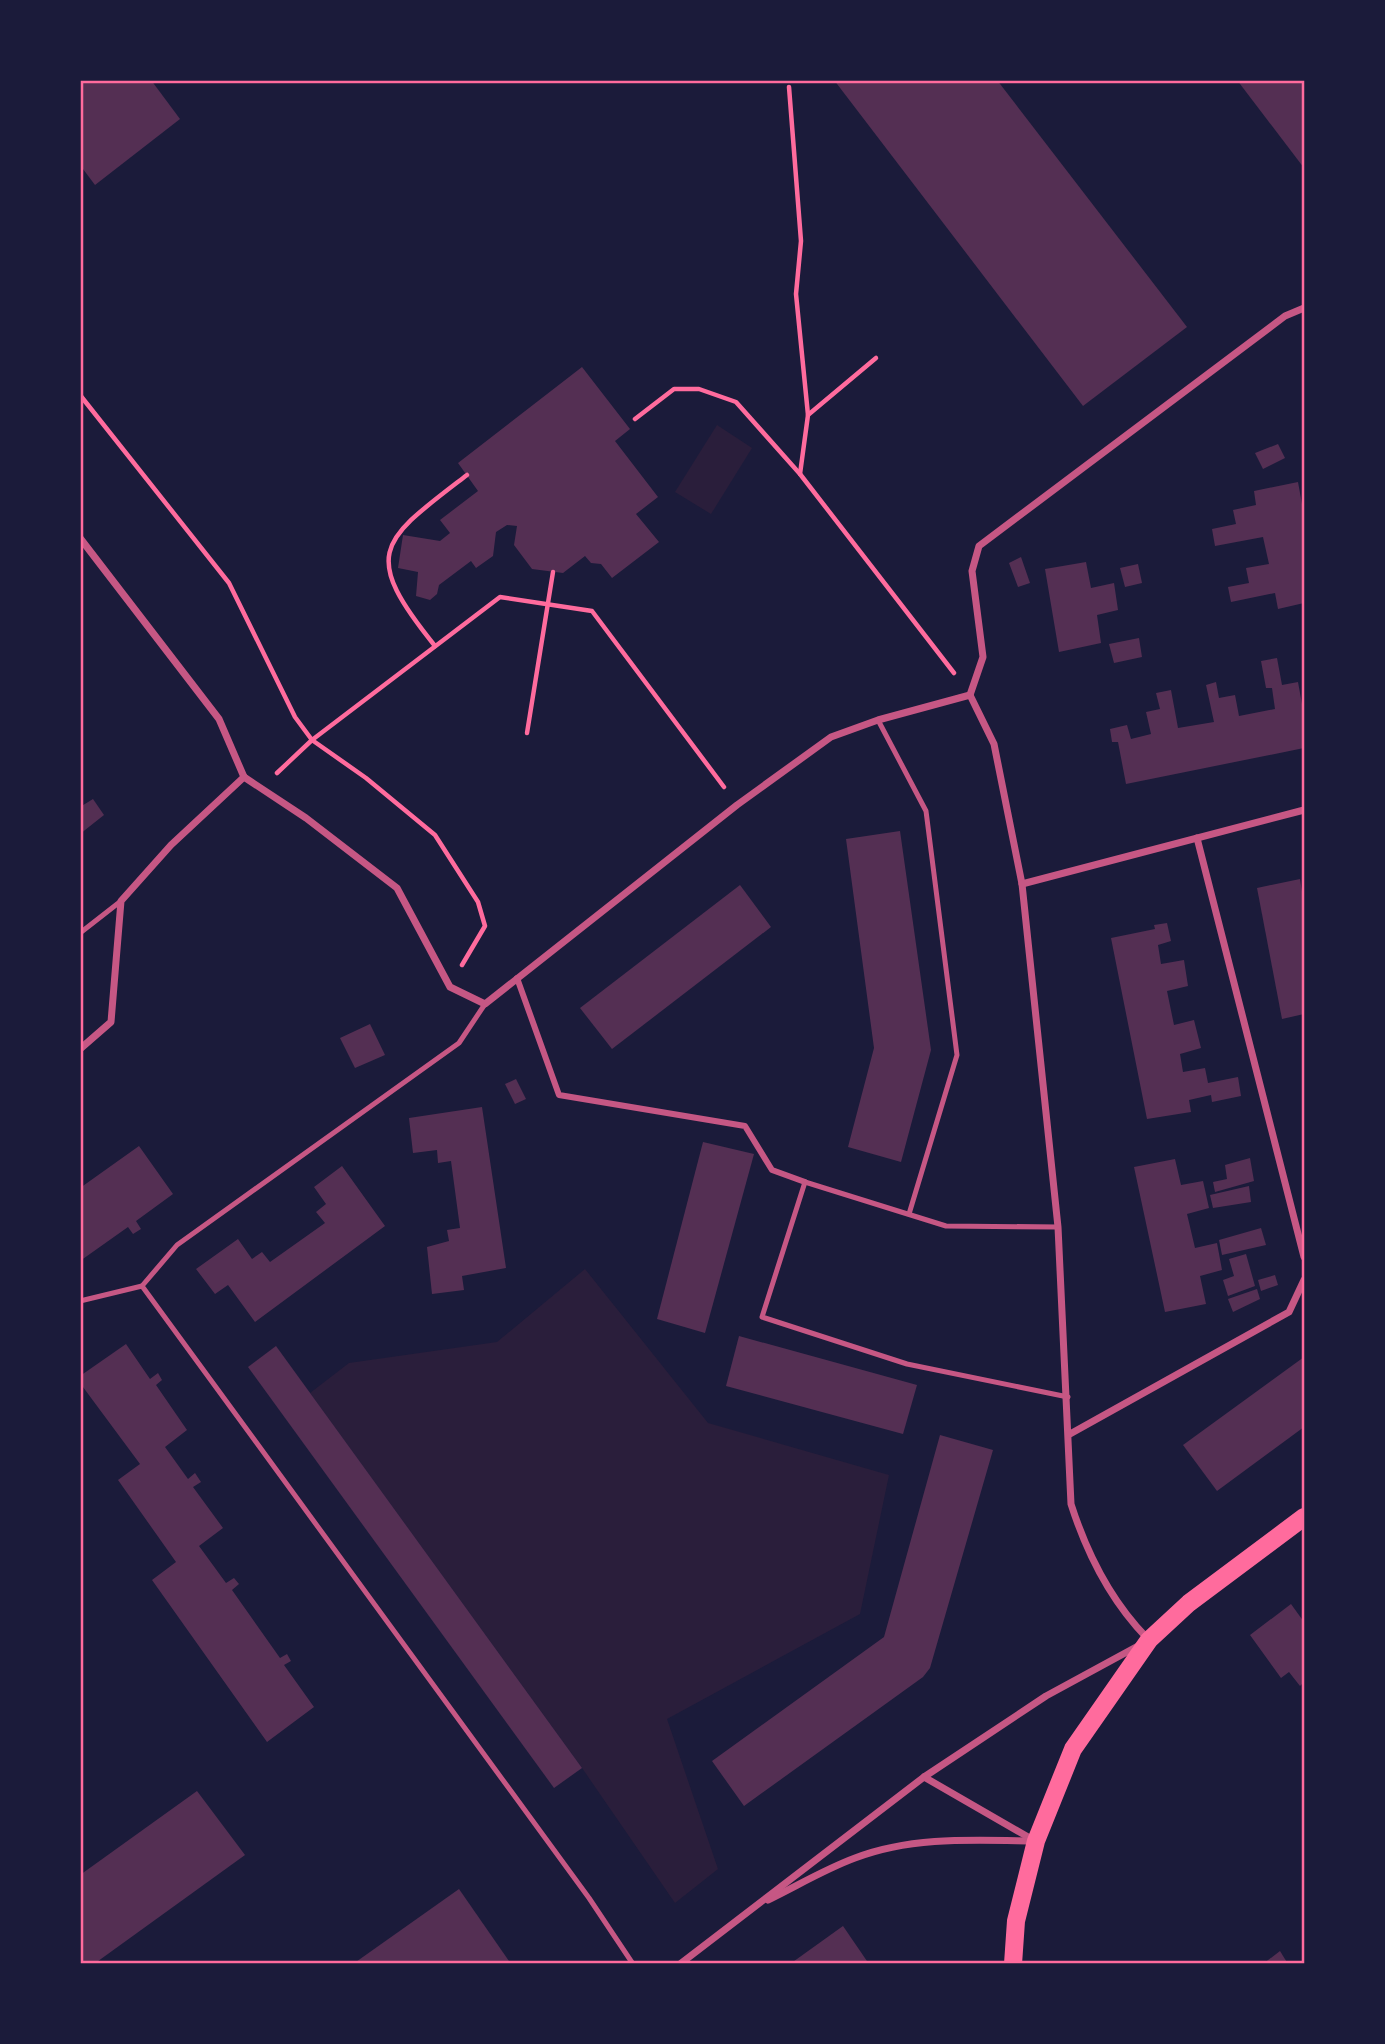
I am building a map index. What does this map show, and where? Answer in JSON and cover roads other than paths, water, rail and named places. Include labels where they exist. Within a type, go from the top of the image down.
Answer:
[{"type":"main road","points":[[1013,1964],[1016,1921],[1036,1841],[1073,1749],[1149,1640],[1189,1603],[1304,1517]]},
{"type":"street","points":[[680,1964],[924,1777],[1046,1696],[1149,1640],[1123,1613],[1082,1541],[1071,1504],[1070,1434],[1058,1227],[1021,884],[994,744],[971,695],[983,657],[972,571],[979,547],[1285,316],[1304,308]]},
{"type":"street","points":[[80,538],[219,719],[244,777],[306,818],[397,888],[450,987],[485,1004],[737,805],[831,737],[878,720],[971,695]]},
{"type":"street","points":[[80,1049],[111,1022],[121,901],[171,845],[244,777]]},
{"type":"street","points":[[1021,884],[1304,810]]},
{"type":"street","points":[[1197,838],[1304,1257]]},
{"type":"street","points":[[517,978],[559,1095],[745,1126],[772,1170],[805,1182]]},
{"type":"street","points":[[1070,1434],[1289,1312],[1304,1280]]},
{"type":"street","points":[[924,1777],[1036,1841]]},
{"type":"street","points":[[751,1909],[854,1858],[889,1847],[947,1840],[1036,1841]]},
{"type":"lane","points":[[878,720],[926,811],[957,1055],[909,1214]]},
{"type":"lane","points":[[80,933],[121,901]]},
{"type":"lane","points":[[80,1301],[142,1286],[177,1245],[459,1043],[485,1004]]},
{"type":"lane","points":[[1058,1227],[946,1226],[805,1182],[762,1317],[907,1364],[1068,1397]]},
{"type":"lane","points":[[142,1286],[589,1898],[633,1964]]}]
